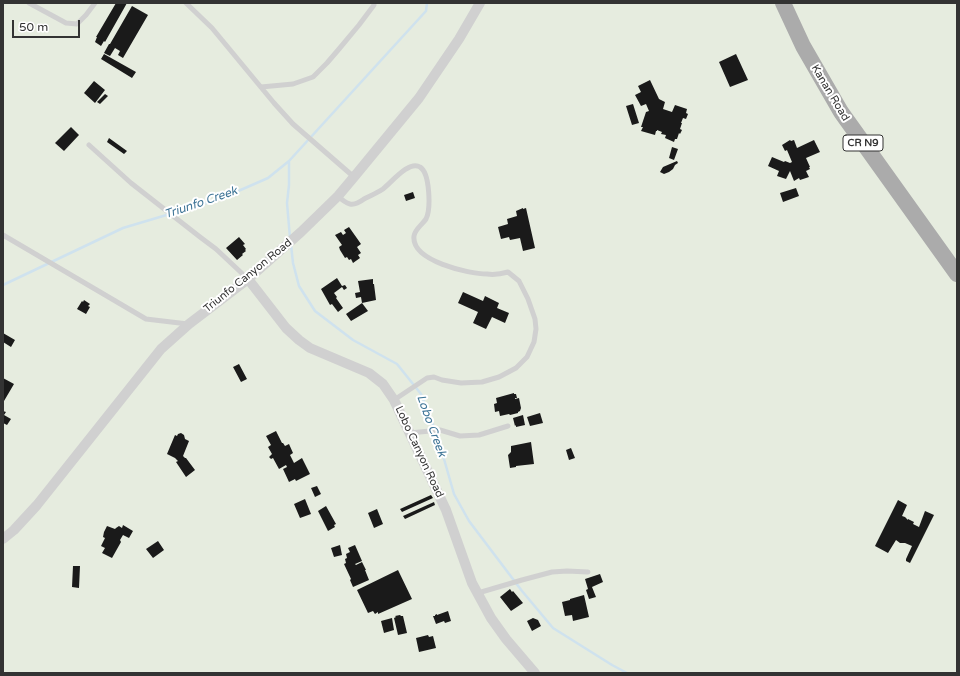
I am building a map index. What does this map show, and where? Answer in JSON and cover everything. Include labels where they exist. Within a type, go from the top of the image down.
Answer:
[{"type":"main road","name":"Kanan Road","points":[[783,3],[803,46],[841,112],[957,274]]},
{"type":"street","name":"Triunfo Canyon Road","points":[[3,539],[14,530],[37,505],[161,349],[189,324],[248,279],[301,232],[338,196],[419,98],[459,39],[480,3]]},
{"type":"street","name":"Lobo Canyon Road","points":[[248,279],[286,328],[299,340],[310,348],[369,373],[383,384],[394,400],[446,510],[472,583],[491,618],[506,639],[535,673]]},
{"type":"lane","points":[[29,3],[66,23],[77,24],[95,3]]},
{"type":"lane","points":[[186,3],[212,28],[293,124],[354,177]]},
{"type":"lane","points":[[261,87],[293,84],[313,77],[327,63],[359,25],[374,3]]},
{"type":"lane","points":[[89,145],[131,183],[216,249],[248,279]]},
{"type":"lane","points":[[338,196],[351,204],[357,203],[383,189],[412,166],[421,167],[426,173],[429,205],[426,219],[418,228],[414,237],[420,252],[433,261],[452,268],[485,274],[508,272],[519,281],[528,298],[535,319],[536,329],[534,342],[527,357],[516,368],[499,377],[482,382],[461,383],[434,377],[427,378],[394,400]]},
{"type":"lane","points":[[3,235],[146,319],[189,324]]},
{"type":"lane","points":[[410,434],[440,430],[460,436],[479,435],[508,426]]},
{"type":"lane","points":[[478,593],[552,572],[588,572]]},
{"type":"shaded area","points":[[3,3],[957,3],[957,673],[3,673]]},
{"type":"building","points":[[116,3],[127,3],[105,42],[104,41],[101,46],[95,42],[96,37]]},
{"type":"building","points":[[132,6],[148,15],[123,58],[118,55],[120,51],[115,48],[110,56],[104,53],[110,44]]},
{"type":"building","points":[[104,54],[136,72],[132,78],[101,59]]},
{"type":"building","points":[[736,54],[748,80],[730,87],[719,62]]},
{"type":"building","points":[[650,80],[659,99],[665,102],[663,109],[672,112],[675,105],[687,109],[686,113],[688,114],[686,119],[683,118],[681,123],[680,129],[682,130],[674,142],[665,138],[666,135],[661,134],[662,132],[657,130],[655,135],[641,131],[646,112],[649,111],[646,104],[641,106],[635,95],[641,92],[638,86]]},
{"type":"building","points":[[94,81],[105,90],[95,103],[84,93]]},
{"type":"building","points":[[105,94],[108,96],[100,104],[97,102]]},
{"type":"building","points":[[633,104],[639,123],[632,125],[626,106]]},
{"type":"building","points":[[71,127],[79,135],[64,151],[55,143]]},
{"type":"building","points":[[109,138],[127,151],[124,154],[107,142]]},
{"type":"building","points":[[790,140],[794,140],[797,148],[814,140],[820,152],[806,158],[810,167],[810,169],[806,171],[809,177],[800,180],[799,178],[794,181],[790,171],[786,179],[777,176],[779,171],[768,166],[772,157],[784,162],[792,162],[787,150],[785,151],[782,145]]},
{"type":"building","points":[[672,147],[678,149],[674,160],[669,158]]},
{"type":"building","points":[[677,161],[678,163],[669,172],[664,174],[660,172],[663,167]]},
{"type":"building","points":[[796,188],[799,196],[783,202],[780,193]]},
{"type":"building","points":[[413,192],[415,198],[406,201],[404,195]]},
{"type":"building","points":[[526,208],[535,248],[523,251],[520,238],[510,240],[509,237],[501,239],[498,227],[508,224],[507,219],[517,216],[516,211]]},
{"type":"building","points":[[349,227],[361,244],[357,247],[361,253],[358,255],[360,258],[353,263],[351,259],[349,260],[347,257],[345,258],[339,247],[342,245],[335,235],[341,232],[343,235],[346,233],[344,230]]},
{"type":"building","points":[[239,237],[245,244],[243,245],[246,251],[237,260],[226,248]]},
{"type":"building","points":[[337,278],[342,286],[345,285],[347,288],[344,290],[342,287],[334,293],[343,308],[338,312],[332,304],[330,305],[321,289]]},
{"type":"building","points":[[373,279],[376,300],[362,303],[361,297],[356,298],[355,293],[360,292],[358,281]]},
{"type":"building","points":[[463,292],[483,301],[485,296],[499,303],[497,308],[509,313],[505,323],[492,317],[486,329],[473,323],[478,312],[458,303]]},
{"type":"building","points":[[84,300],[90,304],[86,314],[77,309]]},
{"type":"building","points":[[362,303],[368,311],[351,321],[346,314]]},
{"type":"building","points":[[3,333],[15,340],[11,347],[3,342]]},
{"type":"building","points":[[239,364],[247,379],[241,382],[233,367]]},
{"type":"building","points":[[3,378],[14,384],[4,401],[3,401]]},
{"type":"building","points":[[514,393],[516,394],[517,398],[515,399],[519,398],[521,408],[520,411],[510,415],[500,416],[499,411],[495,412],[494,404],[497,403],[496,398]]},
{"type":"building","points":[[3,411],[6,412],[4,415],[11,419],[7,425],[3,423]]},
{"type":"building","points":[[540,413],[543,423],[530,426],[527,417]]},
{"type":"building","points":[[523,415],[525,425],[516,427],[513,418]]},
{"type":"building","points":[[276,431],[285,446],[289,444],[293,453],[290,455],[294,463],[302,458],[310,474],[296,481],[295,479],[289,482],[283,469],[287,467],[286,465],[279,469],[273,458],[271,459],[269,457],[272,454],[268,447],[271,445],[266,436]]},
{"type":"building","points":[[181,433],[184,435],[185,439],[189,441],[183,456],[195,470],[186,477],[176,462],[178,461],[167,454],[175,435],[177,436]]},
{"type":"building","points":[[531,442],[534,464],[510,468],[508,455],[511,452],[511,446]]},
{"type":"building","points":[[571,448],[575,458],[569,460],[566,450]]},
{"type":"building","points":[[317,486],[321,494],[315,497],[311,488]]},
{"type":"building","points":[[431,495],[433,498],[402,512],[400,509]]},
{"type":"building","points":[[305,499],[311,514],[300,518],[294,504]]},
{"type":"building","points":[[898,500],[907,505],[902,516],[914,522],[913,524],[919,527],[925,511],[934,515],[910,563],[906,561],[906,559],[912,546],[905,543],[900,543],[896,540],[888,553],[875,546]]},
{"type":"building","points":[[434,502],[435,505],[405,519],[403,516]]},
{"type":"building","points":[[326,506],[336,524],[334,525],[335,527],[328,531],[318,511]]},
{"type":"building","points":[[377,509],[383,524],[374,528],[368,513]]},
{"type":"building","points":[[123,525],[133,531],[129,538],[123,535],[120,540],[121,542],[112,558],[102,553],[105,548],[101,546],[105,538],[103,537],[107,526],[115,529],[119,526],[122,528]]},
{"type":"building","points":[[158,541],[164,550],[153,558],[146,549]]},
{"type":"building","points":[[340,545],[342,555],[334,557],[331,548]]},
{"type":"building","points":[[355,545],[362,561],[355,564],[356,565],[362,562],[369,580],[353,587],[344,564],[346,563],[345,559],[347,558],[346,554],[350,552],[348,548]]},
{"type":"building","points":[[73,566],[80,566],[79,588],[72,587]]},
{"type":"building","points":[[398,570],[412,599],[378,614],[378,612],[375,614],[373,611],[368,613],[357,590]]},
{"type":"building","points":[[600,574],[603,582],[592,587],[596,597],[589,599],[585,579]]},
{"type":"building","points":[[510,589],[523,603],[511,611],[500,597]]},
{"type":"building","points":[[584,595],[589,617],[573,621],[572,615],[565,616],[562,602]]},
{"type":"building","points":[[448,611],[451,621],[445,623],[444,621],[436,624],[433,616]]},
{"type":"building","points":[[395,616],[403,616],[407,633],[398,635],[394,618],[396,617]]},
{"type":"building","points":[[392,618],[394,630],[384,633],[381,621]]},
{"type":"building","points":[[533,618],[538,620],[541,626],[532,631],[527,621]]},
{"type":"building","points":[[428,635],[429,637],[433,636],[436,648],[419,652],[416,638]]},
{"type":"waterway","name":"Triunfo Creek","points":[[3,285],[123,228],[220,199],[268,178],[289,161],[426,11],[427,3]]},
{"type":"waterway","name":"Lobo Creek","points":[[289,161],[287,203],[290,238]]},
{"type":"waterway","name":"Lobo Creek","points":[[291,245],[293,263],[299,286],[315,311],[353,340],[397,364],[421,394],[438,438],[454,494],[469,521],[522,591],[553,628],[627,673]]}]
